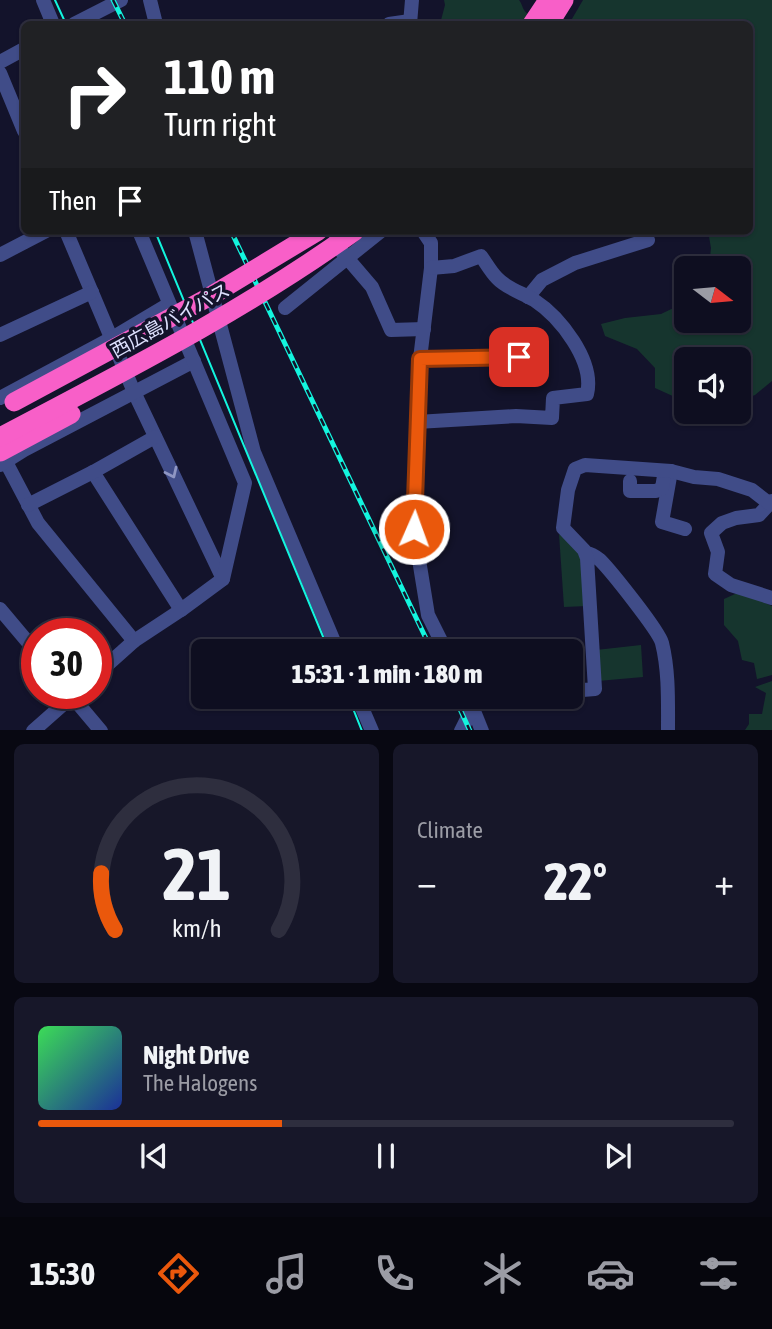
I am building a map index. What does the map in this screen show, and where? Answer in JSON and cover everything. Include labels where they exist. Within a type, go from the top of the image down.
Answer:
[{"type":"highway","points":[[534,21],[548,0]]},
{"type":"highway","points":[[551,21],[564,0]]},
{"type":"highway","points":[[5,403],[209,297],[311,235]]},
{"type":"highway","name":"西広島バイパス","points":[[0,423],[200,315],[327,235]]},
{"type":"highway","name":"西広島バイパス","points":[[0,437],[229,313],[349,235]]},
{"type":"highway","points":[[2,459],[71,414],[178,357],[274,301],[363,235]]},
{"type":"street","points":[[43,0],[52,21]]},
{"type":"street","points":[[80,21],[121,0]]},
{"type":"street","points":[[150,0],[155,21]]},
{"type":"street","points":[[410,21],[412,0]]},
{"type":"street","points":[[0,62],[21,51]]},
{"type":"street","points":[[0,73],[21,124]]},
{"type":"street","points":[[0,255],[38,235]]},
{"type":"street","points":[[68,235],[134,392],[223,579]]},
{"type":"street","points":[[112,661],[134,641],[223,579],[245,483],[141,235]]},
{"type":"street","points":[[196,235],[254,452],[333,639]]},
{"type":"street","points":[[334,235],[347,259],[372,287],[391,330],[424,329]]},
{"type":"street","points":[[285,308],[376,235]]},
{"type":"street","points":[[426,235],[431,243],[431,268],[420,359],[414,529],[428,615],[440,639]]},
{"type":"street","points":[[528,297],[542,280],[575,263],[648,240]]},
{"type":"street","points":[[417,422],[516,416],[552,418],[553,398],[587,394],[589,382],[584,362],[564,327],[537,302],[498,279],[481,256],[454,266],[431,268]]},
{"type":"street","points":[[0,335],[92,292]]},
{"type":"street","points":[[5,403],[169,304]]},
{"type":"street","points":[[420,359],[519,357]]},
{"type":"street","points":[[134,641],[38,523],[2,459],[194,361]]},
{"type":"street","points":[[28,505],[155,437]]},
{"type":"street","points":[[583,690],[595,690],[586,553],[563,528],[568,490],[575,469],[584,465],[667,471],[718,479],[752,490],[771,502],[759,515],[722,523],[710,533],[718,552],[715,575],[731,585],[772,598]]},
{"type":"street","points":[[630,481],[630,491],[656,491],[662,488],[667,471]]},
{"type":"street","points":[[667,471],[662,522],[685,529]]},
{"type":"street","points":[[93,472],[181,610]]},
{"type":"street","points":[[586,553],[591,553],[602,562],[662,640],[668,730]]},
{"type":"street","points":[[0,609],[21,634]]},
{"type":"street","points":[[33,730],[56,709]]},
{"type":"street","points":[[84,709],[101,730]]},
{"type":"street","points":[[363,709],[372,730]]},
{"type":"street","points":[[461,730],[471,709]]},
{"type":"street","points":[[474,709],[482,730]]},
{"type":"green space","points":[[444,0],[519,0],[528,14],[523,21],[441,21]]},
{"type":"green space","points":[[583,0],[772,0],[772,381],[751,396],[751,347],[674,347],[674,397],[655,388],[655,368],[637,349],[605,336],[601,324],[661,314],[674,308],[674,333],[751,333],[751,256],[710,256],[709,235],[753,235],[753,21],[571,21]]},
{"type":"green space","points":[[559,534],[580,551],[587,606],[564,607]]},
{"type":"green space","points":[[735,594],[746,594],[772,606],[772,675],[757,679],[754,663],[742,660],[738,641],[724,625],[724,599]]},
{"type":"green space","points":[[641,645],[643,677],[598,681],[596,650]]},
{"type":"green space","points":[[772,681],[772,730],[745,730],[749,724],[749,714],[762,714],[766,693],[755,687]]},
{"type":"tram line","points":[[55,0],[65,21]]},
{"type":"tram line","points":[[157,235],[324,639]]},
{"type":"tram line","points":[[353,709],[362,730]]},
{"type":"railway","points":[[113,0],[124,21]]},
{"type":"railway","points":[[233,235],[426,639]]},
{"type":"railway","points":[[460,709],[470,730]]},
{"type":"route","points":[[414,529],[420,359],[519,357]]}]
